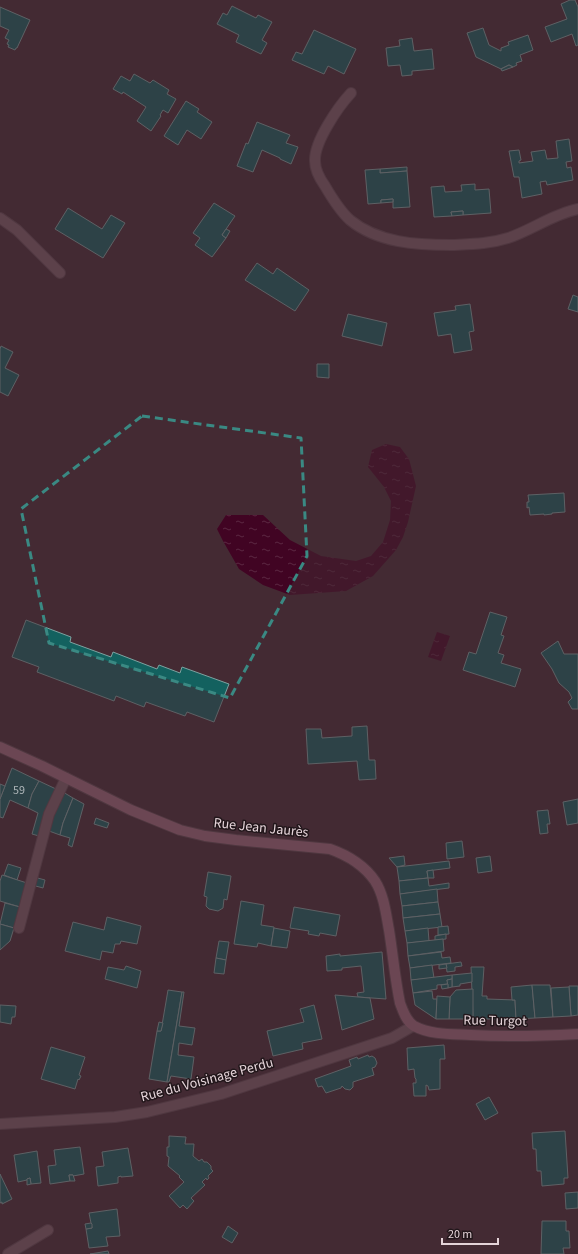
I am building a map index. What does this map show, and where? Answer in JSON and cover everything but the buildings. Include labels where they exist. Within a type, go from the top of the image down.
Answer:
[{"type":"street","points":[[351,93],[323,136],[315,156],[315,163],[320,179],[341,210],[356,224],[370,232],[408,243],[435,245],[479,244],[520,234],[564,213],[578,210]]},
{"type":"street","points":[[0,218],[17,230],[60,273]]},
{"type":"street","name":"Rue Jean Jaurès","points":[[0,747],[131,810],[183,831],[205,836],[236,840],[330,849],[344,854],[356,862],[368,872],[381,893],[400,1003],[405,1016],[413,1026]]},
{"type":"street","points":[[19,928],[49,814],[66,778]]},
{"type":"street","name":"Rue Turgot","points":[[413,1026],[427,1031],[444,1034],[492,1037],[578,1034]]},
{"type":"street","name":"Rue du Voisinage Perdu","points":[[0,1124],[115,1117],[154,1110],[221,1094],[252,1084],[392,1038],[413,1026]]},
{"type":"street","points":[[8,1254],[22,1244],[48,1230]]},
{"type":"highlighted area","points":[[142,416],[301,438],[307,556],[230,698],[49,643],[21,509]]},
{"type":"water","points":[[386,444],[400,447],[409,459],[416,486],[403,537],[396,550],[373,576],[346,591],[290,595],[263,585],[239,569],[217,529],[226,515],[263,515],[290,540],[321,556],[356,561],[371,556],[383,542],[390,520],[391,501],[384,487],[368,467],[372,450]]},
{"type":"water","points":[[437,632],[450,636],[441,661],[428,657]]}]
